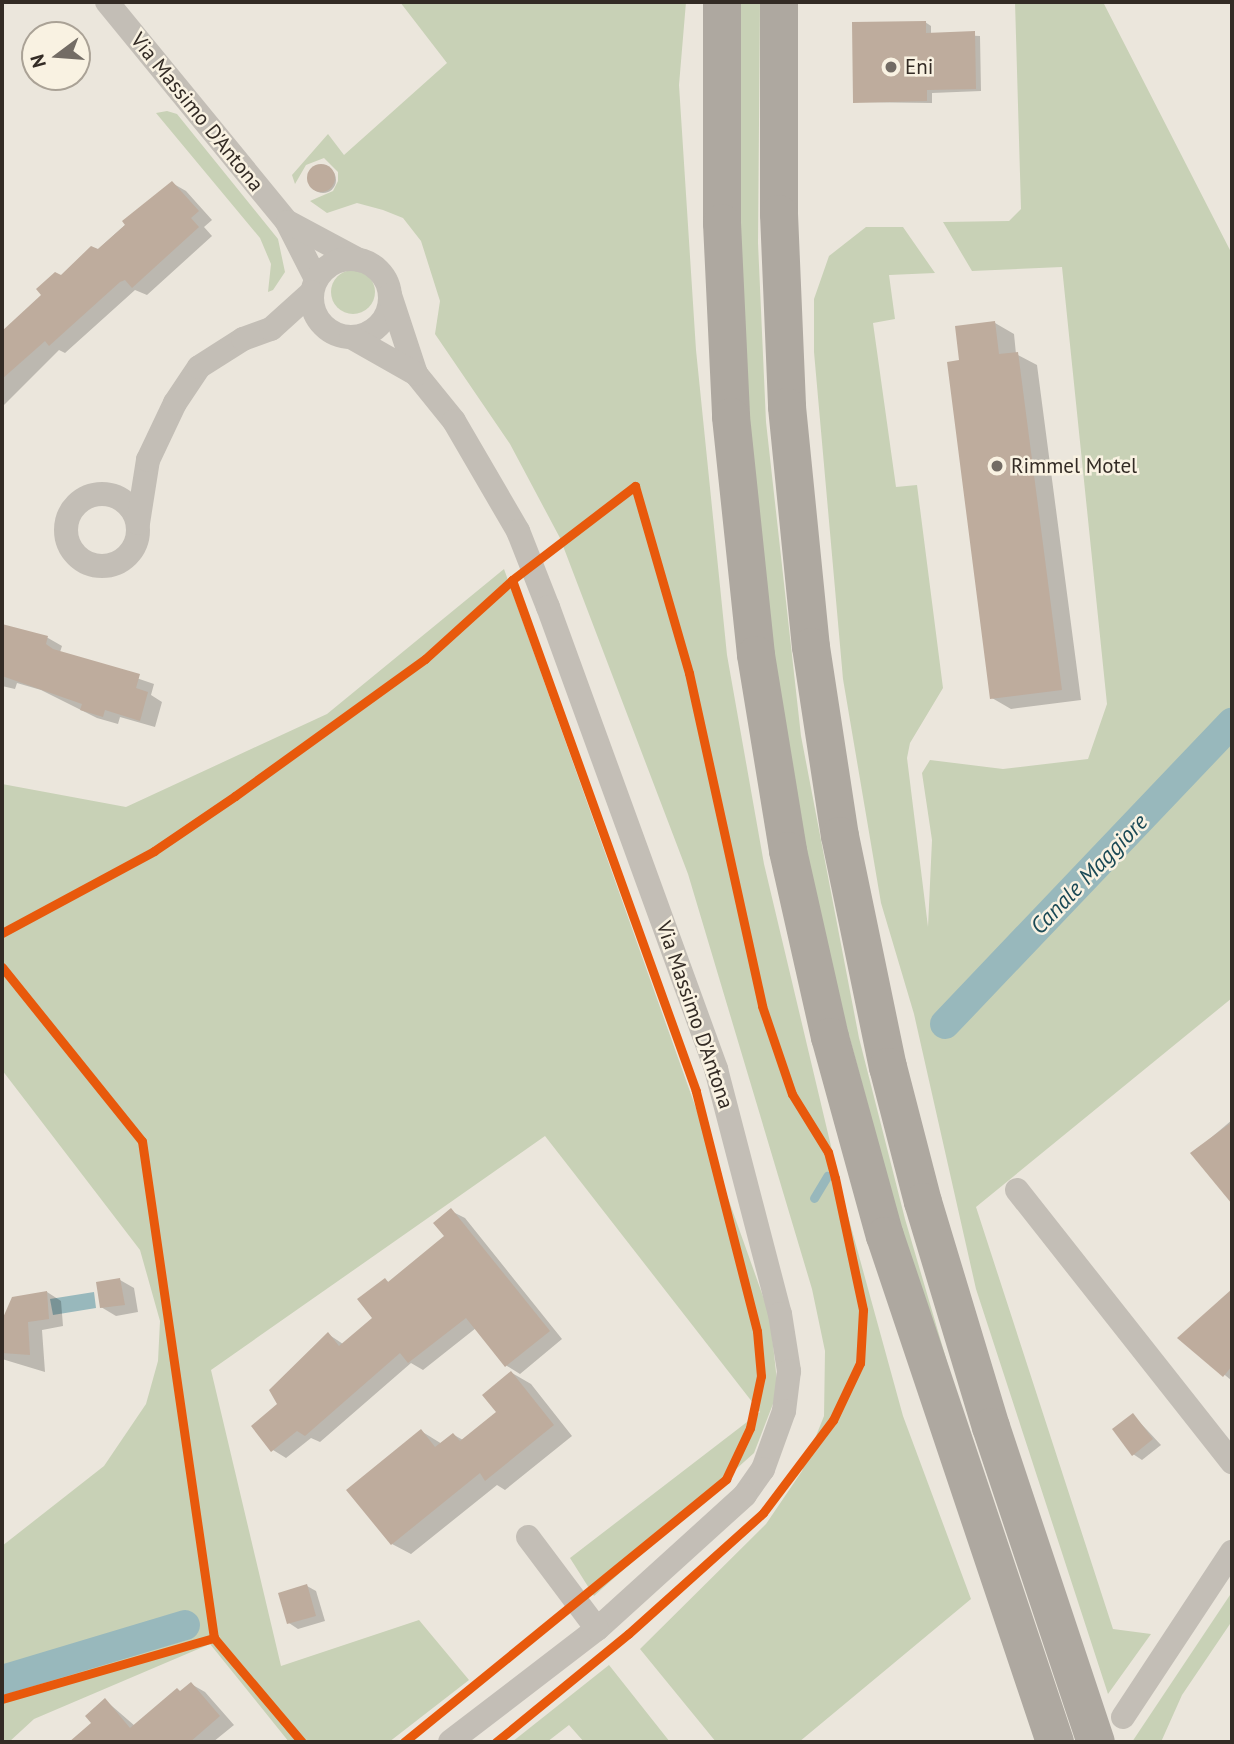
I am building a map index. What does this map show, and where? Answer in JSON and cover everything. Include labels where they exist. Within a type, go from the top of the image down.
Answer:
[{"type":"highway","points":[[722,2],[722,223],[731,417],[756,655],[786,839],[830,1037],[885,1236],[1055,1742]]},
{"type":"highway","points":[[779,2],[779,214],[787,407],[807,611],[840,836],[888,1067],[923,1202],[982,1400],[1103,1727]]},
{"type":"street","name":"Via Massimo D'Antona","points":[[107,2],[287,222],[314,286],[317,318],[341,334],[416,374]]},
{"type":"street","name":"Via Massimo D'Antona","points":[[287,222],[380,272],[416,374],[454,421],[518,531],[716,1069],[780,1314],[789,1371],[784,1411],[763,1469],[745,1495],[597,1629],[450,1742]]},
{"type":"street","points":[[271,329],[334,262],[359,260]]},
{"type":"street","points":[[148,460],[105,494],[84,499],[69,517],[69,541],[83,560],[107,565],[118,562],[134,545],[148,460],[175,403],[199,367],[243,339],[271,329],[341,334],[376,328],[389,307],[390,295]]},
{"type":"street","points":[[105,494],[126,503],[138,523]]},
{"type":"street","points":[[1017,1190],[1232,1462]]},
{"type":"street","points":[[528,1537],[597,1629]]},
{"type":"street","points":[[1103,1727],[1232,1552]]},
{"type":"green space","points":[[400,2],[686,2],[679,85],[696,350],[727,655],[764,864],[845,1205],[903,1416],[971,1599],[799,1742],[716,1742],[640,1649],[766,1524],[802,1471],[824,1416],[825,1351],[812,1289],[688,874],[560,538],[510,444],[435,334],[440,301],[421,241],[403,218],[383,210],[357,203],[327,213],[310,201],[333,191],[338,181],[338,172],[324,158],[306,165],[295,184],[292,175],[328,134],[344,155],[447,63]]},
{"type":"green space","points":[[739,2],[760,2],[758,243],[766,422],[801,736],[859,1038],[905,1219],[980,1474],[916,1284],[826,950],[784,733],[756,510],[740,277]]},
{"type":"green space","points":[[1015,2],[1103,2],[1232,254],[1232,998],[976,1207],[1113,1629],[1151,1634],[1108,1694],[976,1289],[914,1014],[881,903],[843,679],[814,352],[814,299],[829,256],[866,227],[903,227],[935,273],[889,275],[895,319],[873,323],[896,487],[917,485],[943,688],[910,743],[907,758],[928,927],[932,840],[922,773],[930,760],[1003,769],[1088,759],[1107,704],[1062,267],[972,271],[943,222],[1009,221],[1021,209]]},
{"type":"green space","points":[[167,111],[177,114],[278,239],[285,272],[273,290],[268,292],[271,264],[260,238],[156,113]]},
{"type":"green space","points":[[353,270],[368,277],[375,292],[368,307],[353,314],[338,307],[331,292],[338,277]]},
{"type":"green space","points":[[504,569],[770,1316],[778,1391],[754,1453],[594,1596],[570,1558],[760,1412],[545,1136],[211,1370],[281,1666],[419,1620],[469,1680],[389,1742],[289,1742],[210,1644],[34,1719],[9,1742],[2,1742],[2,1546],[104,1466],[146,1404],[158,1361],[160,1321],[140,1250],[2,1070],[2,784],[126,807],[327,714]]},
{"type":"green space","points":[[1232,1592],[1232,1621],[1182,1695],[1161,1742],[1132,1742]]},
{"type":"green space","points":[[609,1665],[670,1742],[584,1742],[569,1725],[547,1742],[512,1742]]},
{"type":"water","points":[[94,1292],[96,1308],[53,1315],[50,1299]]},
{"type":"building","points":[[926,21],[926,33],[975,31],[976,89],[927,90],[927,101],[853,103],[852,22]]},
{"type":"building","points":[[321,164],[331,168],[335,178],[331,188],[321,192],[311,188],[307,178],[311,168]]},
{"type":"building","points":[[172,181],[199,211],[191,218],[199,227],[132,288],[125,280],[120,282],[49,346],[45,341],[2,379],[2,331],[41,295],[36,289],[55,272],[61,275],[91,246],[98,249],[125,225],[122,221]]},
{"type":"building","points":[[995,321],[999,354],[1018,352],[1062,690],[990,699],[947,362],[959,360],[955,326]]},
{"type":"building","points":[[2,624],[48,636],[46,644],[53,649],[140,674],[136,688],[148,692],[140,721],[105,710],[103,717],[80,710],[82,704],[2,676]]},
{"type":"building","points":[[1232,1122],[1232,1204],[1190,1153]]},
{"type":"building","points":[[451,1208],[550,1331],[505,1367],[466,1318],[408,1363],[400,1353],[305,1436],[297,1431],[271,1452],[251,1426],[277,1404],[269,1390],[328,1332],[339,1346],[372,1318],[357,1299],[385,1278],[388,1282],[444,1236],[433,1223]]},
{"type":"building","points":[[120,1278],[125,1305],[100,1308],[96,1282]]},
{"type":"building","points":[[1232,1289],[1232,1366],[1223,1377],[1177,1338]]},
{"type":"building","points":[[47,1291],[49,1319],[28,1322],[30,1355],[2,1353],[2,1320],[12,1297]]},
{"type":"building","points":[[511,1371],[554,1425],[485,1481],[480,1473],[391,1545],[346,1490],[421,1429],[435,1447],[453,1433],[460,1441],[496,1412],[482,1395]]},
{"type":"building","points":[[1133,1413],[1153,1439],[1132,1456],[1112,1429]]},
{"type":"building","points":[[307,1584],[316,1616],[287,1624],[278,1593]]},
{"type":"building","points":[[191,1682],[220,1716],[190,1742],[69,1742],[91,1723],[85,1716],[105,1698],[130,1728],[177,1688],[180,1691]]},
{"type":"waterway","name":"Canale Maggiore","points":[[945,1024],[1232,723]]},
{"type":"waterway","points":[[814,1198],[827,1176]]},
{"type":"waterway","points":[[2,1680],[185,1625]]},
{"type":"cycle path","points":[[2,933],[154,851],[235,796],[425,659],[512,580],[635,486],[689,673],[762,1006],[792,1094],[828,1152],[835,1178],[863,1310],[860,1363],[833,1420],[763,1513],[628,1634],[496,1742]]},
{"type":"cycle path","points":[[404,1742],[726,1479],[750,1428],[761,1376],[757,1331],[696,1091],[512,580]]},
{"type":"cycle path","points":[[2,967],[142,1141],[214,1638],[302,1742]]},
{"type":"cycle path","points":[[2,1699],[214,1638]]},
{"type":"place","name":"Eni","points":[[891,67]]},
{"type":"place","name":"Rimmel Motel","points":[[997,466]]}]
